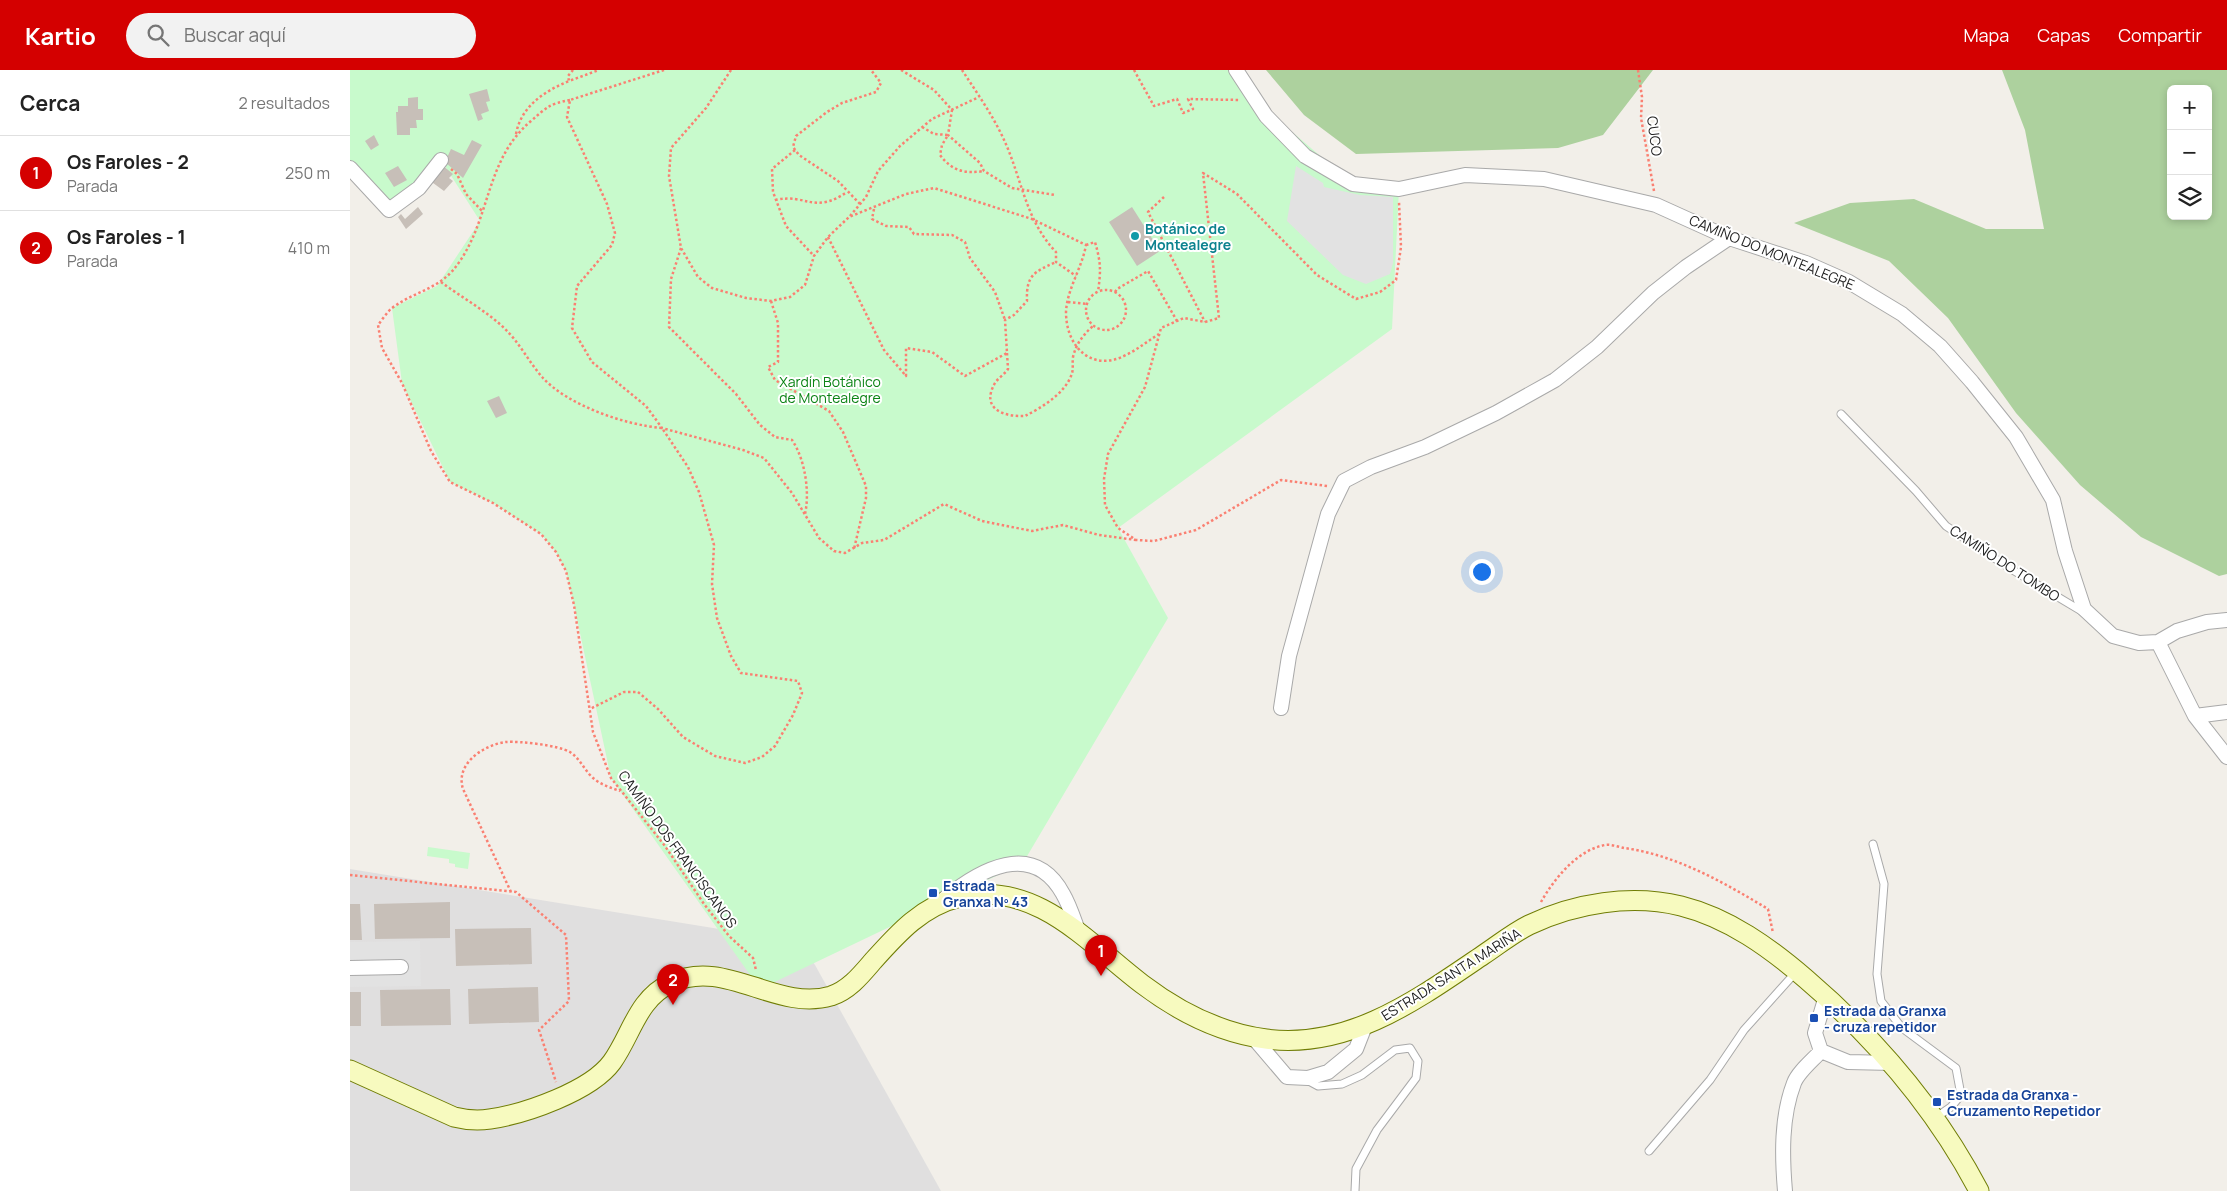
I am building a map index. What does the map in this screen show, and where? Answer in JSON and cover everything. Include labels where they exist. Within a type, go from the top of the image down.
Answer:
[{"type":"main road","name":"ESTRADA SANTA MARIÑA","points":[[350,1070],[438,1112],[472,1120],[504,1116],[562,1097],[583,1086],[605,1070],[620,1047],[640,1009],[666,985],[687,977],[704,975],[720,977],[798,998],[833,995],[856,981],[903,928],[936,906],[971,895],[1006,895],[1039,906],[1080,933],[1143,985],[1174,1006],[1204,1022],[1252,1036],[1302,1040],[1339,1034],[1365,1026],[1400,1009],[1526,927],[1561,912],[1596,904],[1637,901],[1664,903],[1691,909],[1720,921],[1778,956],[1826,996],[1864,1032],[1892,1063],[1935,1118],[1979,1191]]},
{"type":"street","name":"CAMIÑO DO MONTEALEGRE","points":[[1236,70],[1266,116],[1304,156],[1354,184],[1399,189],[1465,175],[1544,178],[1656,204],[1729,238],[1806,263],[1849,282],[1902,314],[1940,346],[1972,382],[2016,438],[2053,500],[2065,552],[2084,609],[2113,636],[2139,643],[2158,642]]},
{"type":"street","points":[[350,168],[390,210],[419,188],[441,160]]},
{"type":"street","points":[[1281,708],[1288,656],[1328,514],[1344,481],[1371,467],[1434,443],[1496,414],[1555,380],[1597,346],[1653,293],[1686,267],[1729,238]]},
{"type":"street","points":[[2227,620],[2207,622],[2177,630],[2158,642],[2195,716],[2227,757]]},
{"type":"street","points":[[2195,716],[2227,712]]},
{"type":"street","points":[[936,906],[962,883],[1002,864],[1023,863],[1047,874],[1063,893],[1080,933]]},
{"type":"street","points":[[350,968],[401,967]]},
{"type":"street","points":[[1826,996],[1815,1034],[1821,1050],[1848,1062],[1892,1063]]},
{"type":"street","points":[[1252,1036],[1287,1077],[1308,1078],[1328,1072],[1356,1049],[1365,1026]]},
{"type":"street","points":[[1785,1191],[1782,1158],[1784,1133],[1794,1082],[1821,1050]]},
{"type":"lane","name":"CAMIÑO DO TOMBO","points":[[1841,414],[1916,491],[1946,526],[2011,569],[2092,617]]},
{"type":"lane","points":[[1873,844],[1884,884],[1878,974],[1881,1001],[1902,1028],[1956,1068],[1961,1095],[1951,1107],[1935,1118]]},
{"type":"lane","points":[[1648,1151],[1710,1080],[1744,1030],[1797,971]]},
{"type":"lane","points":[[1302,1078],[1318,1086],[1342,1084],[1362,1075],[1395,1050],[1410,1048],[1418,1061],[1416,1078],[1377,1130],[1356,1169],[1355,1191]]},
{"type":"path","points":[[569,81],[568,76],[573,70]]},
{"type":"path","points":[[516,134],[524,115],[538,96],[569,81],[599,70]]},
{"type":"path","name":"CAMIÑO DOS FRANCISCANOS","points":[[664,70],[570,100],[550,104],[516,134],[497,166],[483,212],[460,262],[440,282],[392,308],[378,325],[382,348],[402,383],[431,451],[450,482],[493,503],[541,534],[556,552],[566,571],[574,605],[593,732],[611,778],[665,846],[704,904],[729,936],[754,958],[760,989]]},
{"type":"path","points":[[731,70],[706,108],[671,148],[669,176],[681,248],[698,277],[712,288],[746,298],[771,302],[790,298],[805,285],[814,256],[828,237],[866,197],[878,171],[900,146],[932,119],[979,96]]},
{"type":"path","points":[[860,204],[838,181],[799,156],[793,147],[796,136],[827,112],[842,103],[876,92],[881,83],[871,70]]},
{"type":"path","points":[[901,70],[934,90],[952,110]]},
{"type":"path","points":[[962,70],[1005,141],[1032,219],[1056,252],[1056,262]]},
{"type":"path","points":[[1134,70],[1154,106],[1177,99],[1183,113],[1193,109],[1188,99],[1256,101]]},
{"type":"path","name":"CUCO","points":[[1638,70],[1642,97],[1641,118],[1656,204]]},
{"type":"path","points":[[570,100],[566,117],[607,204],[615,233],[612,246],[577,286],[572,328],[592,362],[646,406],[688,467],[699,492],[714,545],[712,584],[717,618],[731,656],[741,673],[798,681],[802,694],[775,746],[762,757],[745,763],[715,756],[684,737],[658,709],[638,692],[624,692],[590,709]]},
{"type":"path","points":[[952,110],[948,135],[942,145],[940,156],[948,165],[960,171],[971,173],[984,171]]},
{"type":"path","points":[[922,127],[934,134],[948,135],[980,163],[984,171],[1012,188],[1055,195]]},
{"type":"path","points":[[795,150],[772,169],[771,181],[775,200],[779,203],[786,226],[814,256]]},
{"type":"path","points":[[441,160],[456,174],[466,194],[483,212]]},
{"type":"path","points":[[1136,540],[1118,528],[1105,505],[1104,479],[1108,454],[1145,387],[1161,328],[1184,318],[1205,322],[1219,318],[1203,173],[1237,194],[1317,275],[1356,299],[1380,292],[1396,280],[1400,247],[1399,189]]},
{"type":"path","points":[[849,217],[906,194],[934,188],[1032,219],[1086,246]]},
{"type":"path","points":[[775,200],[788,197],[811,204],[833,202],[847,192]]},
{"type":"path","points":[[1164,197],[1148,212],[1205,322]]},
{"type":"path","points":[[874,208],[872,219],[886,226],[909,227],[914,234],[952,235],[965,242],[970,258],[995,292],[1005,320],[1008,369],[996,382],[991,404],[994,410],[1002,414],[1025,416],[1044,404],[1063,388],[1074,368],[1073,358],[1080,337],[1093,326]]},
{"type":"path","points":[[828,237],[884,350],[906,376],[906,348],[932,352],[965,376],[1007,354]]},
{"type":"path","points":[[1098,292],[1102,267],[1095,242],[1086,246],[1066,311],[1069,335],[1077,350],[1092,359],[1108,360],[1125,356],[1160,334]]},
{"type":"path","points":[[681,248],[671,279],[668,328],[736,394],[760,425],[775,438],[792,440],[800,451],[809,498],[805,514]]},
{"type":"path","points":[[1005,320],[1014,315],[1026,301],[1026,288],[1031,277],[1056,262]]},
{"type":"path","points":[[1056,262],[1076,276]]},
{"type":"path","points":[[1115,292],[1117,288],[1148,271],[1178,321]]},
{"type":"path","points":[[440,282],[506,329],[543,378],[566,398],[608,415],[743,450],[764,458],[792,493],[819,538],[834,552],[845,554],[862,543],[884,540],[944,504],[982,522],[1032,531],[1063,525],[1099,535],[1154,541],[1196,530],[1281,480],[1341,488]]},
{"type":"path","points":[[1108,290],[1115,292],[1121,296],[1126,308],[1123,321],[1119,326],[1107,331],[1093,326],[1087,317],[1087,304],[1090,298],[1098,292],[1108,290]]},
{"type":"path","points":[[771,302],[778,322],[778,362],[768,367],[775,380],[829,411],[843,432],[866,486],[866,498],[854,548]]},
{"type":"path","points":[[1068,302],[1087,304]]},
{"type":"path","points":[[511,892],[463,789],[462,775],[469,760],[482,751],[504,742],[554,747],[570,752],[602,785],[622,791]]},
{"type":"path","points":[[1526,927],[1555,880],[1582,856],[1606,845],[1650,851],[1721,881],[1768,909],[1778,956]]},
{"type":"path","points":[[350,875],[516,892],[566,935],[569,1001],[539,1030],[562,1097]]},
{"type":"shaded area","points":[[1296,166],[1323,183],[1324,187],[1360,195],[1393,197],[1393,263],[1390,274],[1366,284],[1343,275],[1287,221]]},
{"type":"shaded area","points":[[350,869],[799,942],[815,965],[941,1191],[350,1191]]},
{"type":"shaded area","points":[[420,941],[421,986],[350,987],[350,942]]},
{"type":"green space","name":"Xardín Botánico de Montealegre","points":[[350,70],[1239,70],[1256,101],[1353,184],[1399,189],[1392,329],[1118,528],[1168,618],[1023,863],[760,989],[611,778],[566,571],[556,552],[541,534],[493,503],[450,482],[402,383],[392,308],[437,286],[480,221],[441,160],[389,210],[350,168]]},
{"type":"green space","points":[[1266,70],[1653,70],[1603,135],[1558,148],[1356,154],[1304,115]]},
{"type":"green space","points":[[2002,70],[2227,70],[2227,574],[2219,576],[2141,537],[2080,485],[2016,413],[1948,318],[1889,261],[1794,223],[1850,203],[1914,199],[1986,229],[2044,229],[2025,130]]},
{"type":"green space","points":[[428,847],[470,853],[468,869],[455,867],[455,864],[449,863],[449,859],[427,856]]},
{"type":"building","points":[[487,89],[490,101],[486,102],[489,111],[481,114],[483,119],[478,121],[469,94]]},
{"type":"building","points":[[418,97],[418,109],[423,109],[423,120],[416,120],[417,128],[410,128],[410,135],[397,135],[396,112],[398,112],[398,106],[408,106],[408,98]]},
{"type":"building","points":[[374,135],[379,145],[371,150],[365,141]]},
{"type":"building","points":[[472,140],[482,145],[463,178],[445,162],[451,149],[464,155]]},
{"type":"building","points":[[442,165],[453,174],[449,178],[453,181],[444,191],[429,180]]},
{"type":"building","points":[[398,166],[407,180],[394,187],[385,173]]},
{"type":"building","points":[[418,207],[423,214],[406,229],[398,217],[401,214],[405,219]]},
{"type":"building","name":"Botánico de Montealegre","points":[[1132,207],[1160,251],[1137,266],[1109,222]]},
{"type":"building","points":[[499,396],[507,413],[496,418],[487,401]]},
{"type":"building","points":[[450,902],[450,938],[375,939],[374,904]]},
{"type":"building","points":[[350,904],[360,904],[362,940],[350,940]]},
{"type":"building","points":[[531,928],[532,964],[456,966],[455,929]]},
{"type":"building","points":[[538,987],[539,1022],[469,1024],[468,989]]},
{"type":"building","points":[[450,989],[451,1025],[381,1026],[380,990]]},
{"type":"building","points":[[350,992],[361,992],[361,1026],[350,1026]]},
{"type":"place","name":"Botánico de Montealegre","points":[[1135,236]]},
{"type":"place","name":"Estrada Granxa Nº 43","points":[[933,893]]},
{"type":"place","name":"Os Faroles - 2","points":[[1101,976]]},
{"type":"place","name":"Os Faroles - 1","points":[[673,1005]]},
{"type":"place","name":"Estrada da Granxa - cruza repetidor","points":[[1814,1018]]},
{"type":"place","name":"Estrada da Granxa - Cruzamento Repetidor","points":[[1937,1102]]}]
